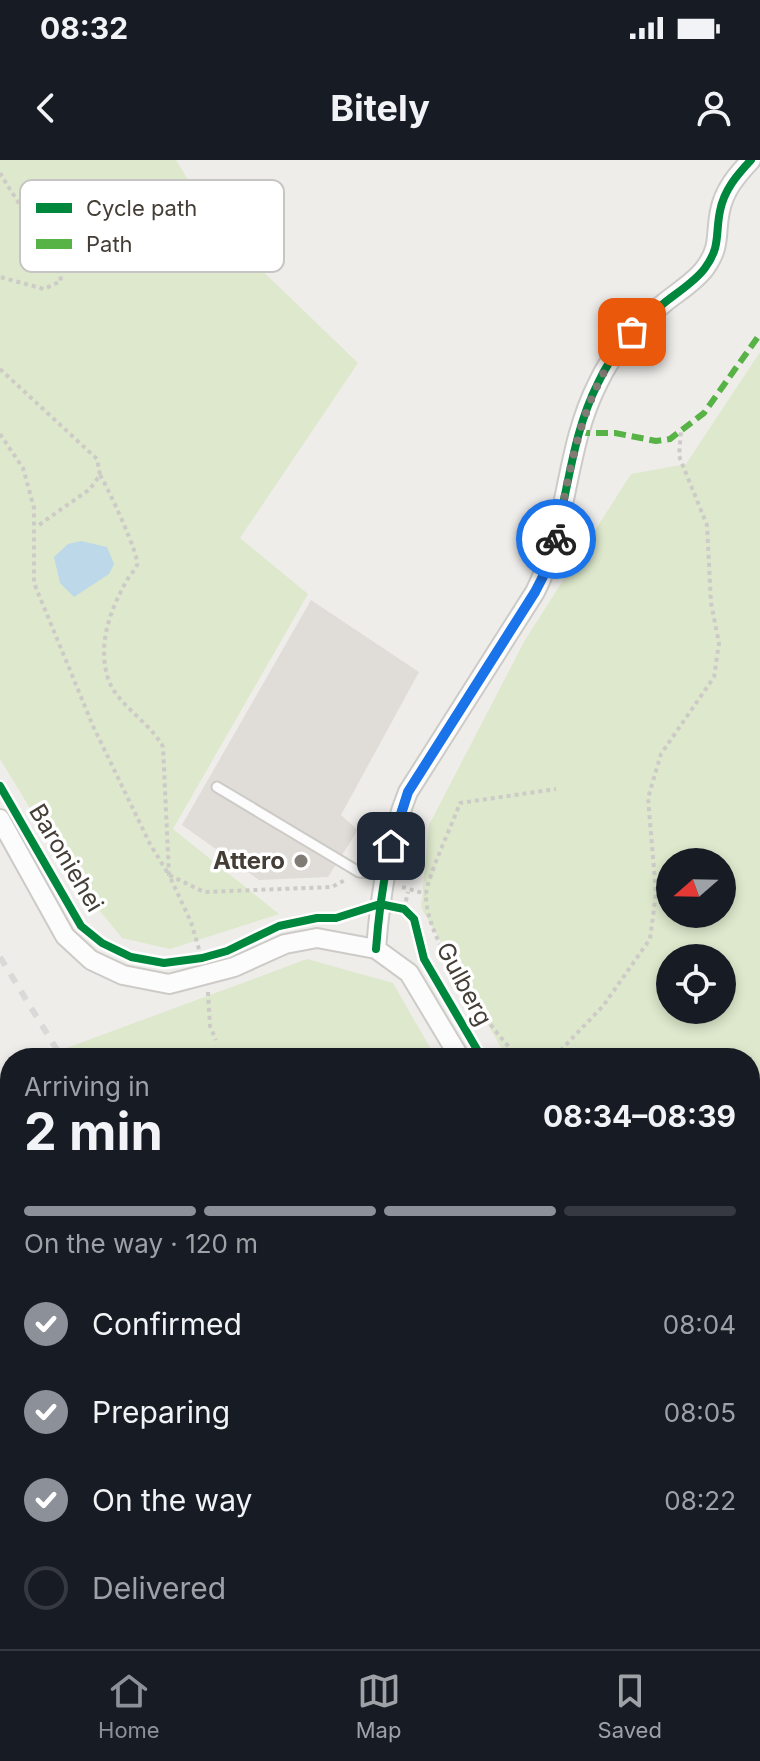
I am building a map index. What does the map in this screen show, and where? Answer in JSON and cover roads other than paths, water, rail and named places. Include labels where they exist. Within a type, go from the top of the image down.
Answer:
[{"type":"street","points":[[376,949],[380,904],[397,818],[408,792],[535,592],[552,559],[578,433],[598,383],[620,346],[645,318],[704,271],[719,244],[719,212],[731,181],[751,160]]},
{"type":"street","name":"Baroniehei","points":[[0,819],[65,936],[91,960],[123,975],[169,984],[206,976],[285,944],[317,938],[376,949]]},
{"type":"street","name":"Gulberg","points":[[376,949],[409,973],[454,1048]]},
{"type":"lane","points":[[217,787],[359,872],[385,874]]},
{"type":"water","points":[[81,541],[107,547],[114,564],[109,574],[74,597],[60,583],[54,557],[68,544]]},
{"type":"railway","points":[[0,957],[56,1048]]},
{"type":"place","name":"Attero","points":[[301,861]]}]
